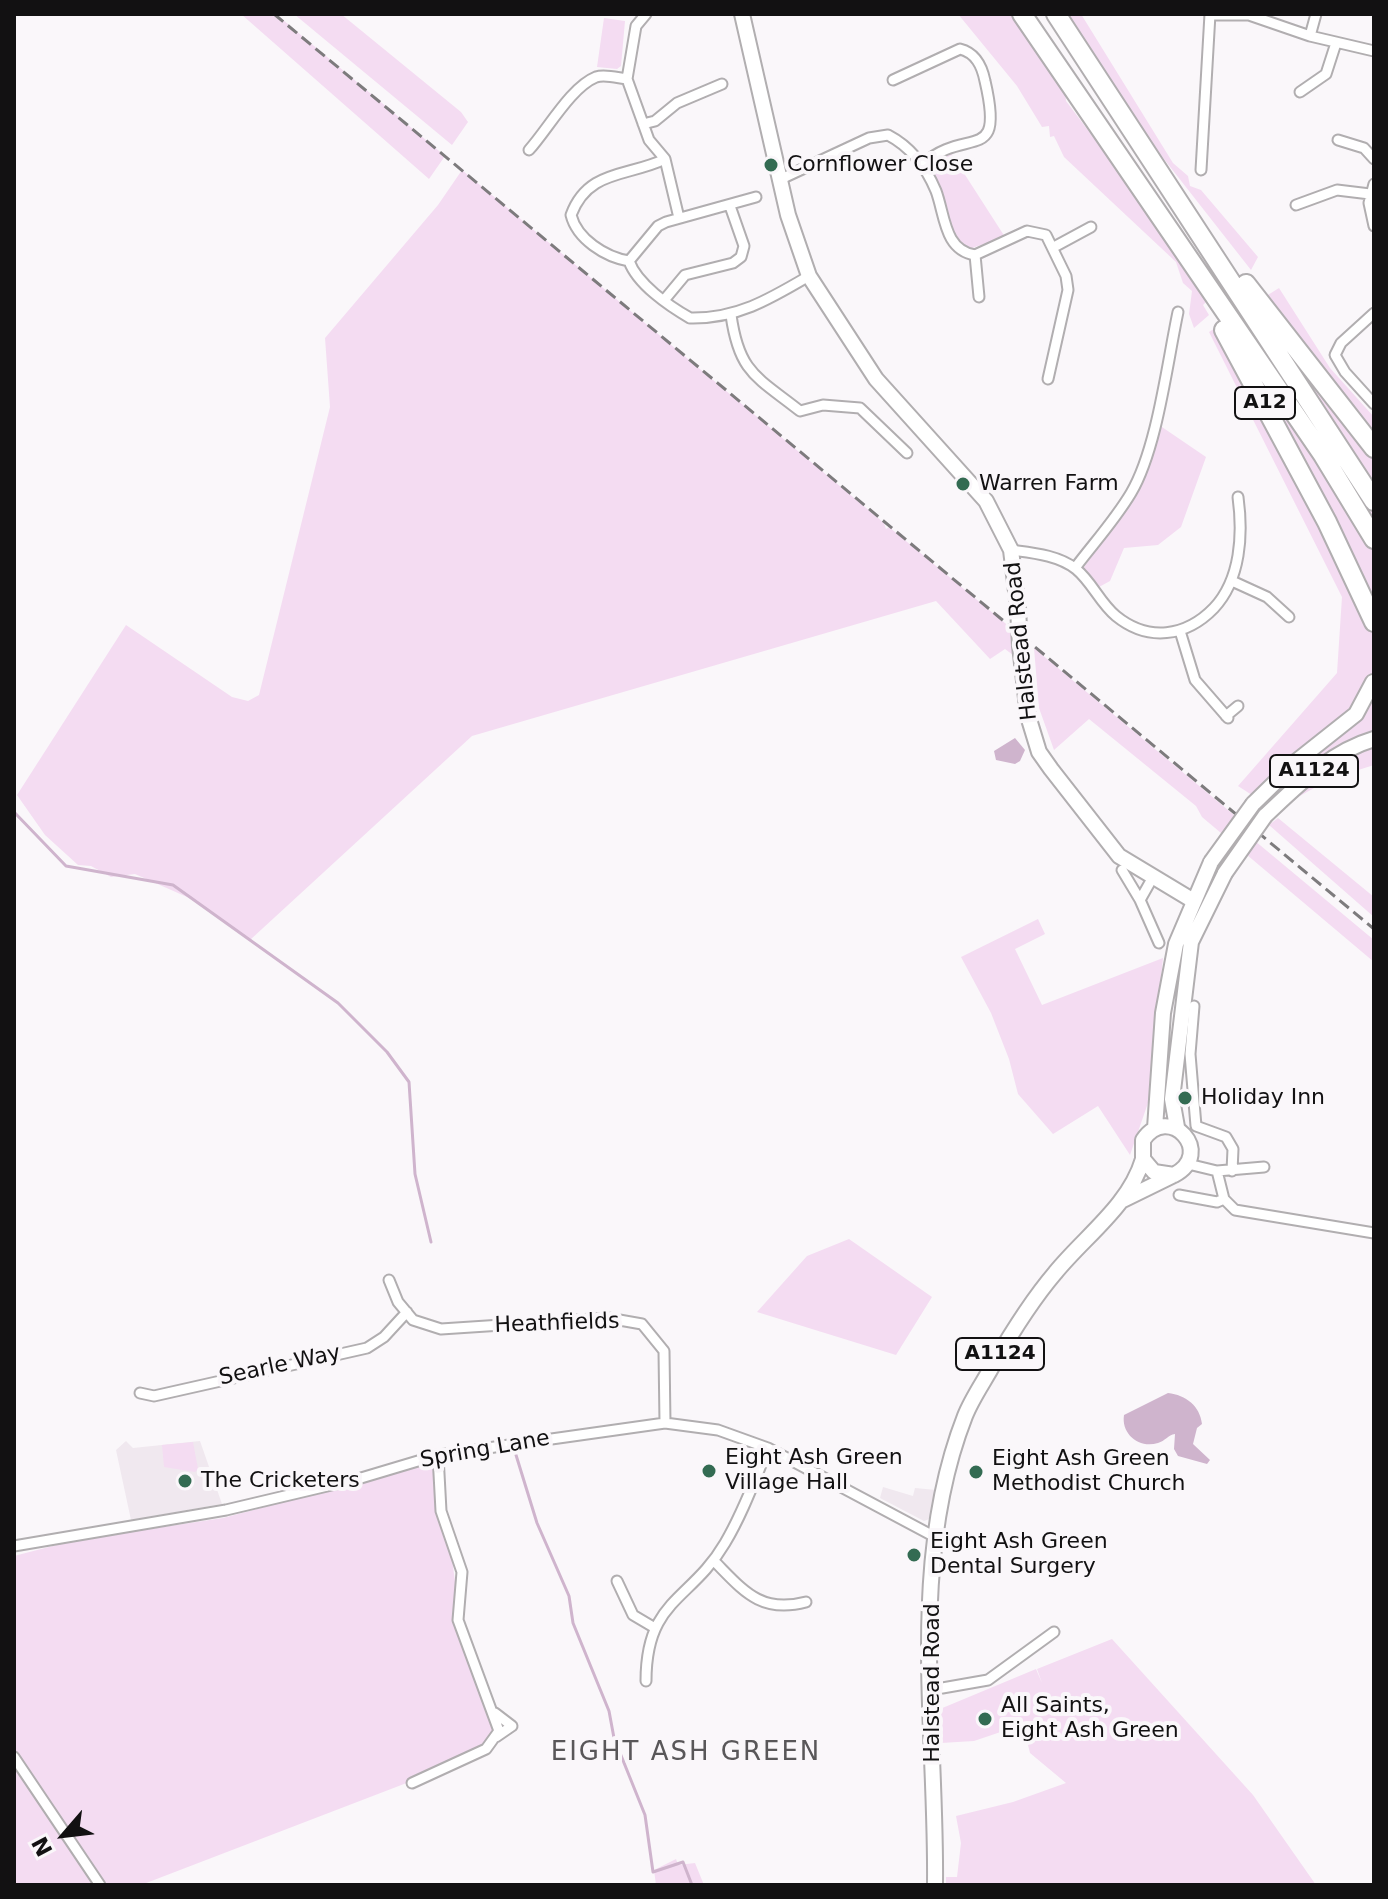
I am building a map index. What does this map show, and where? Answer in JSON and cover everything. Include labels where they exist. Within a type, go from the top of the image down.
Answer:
[{"type":"highway","name":"A12","points":[[1022,14],[1323,455],[1374,539]]},
{"type":"highway","name":"A12","points":[[1056,14],[1374,501]]},
{"type":"highway","name":"A12","points":[[1167,226],[1285,441],[1374,622]]},
{"type":"highway","name":"A12","points":[[1200,231],[1270,313],[1374,448]]},
{"type":"main road","name":"Halstead Road","points":[[742,14],[798,251],[809,276],[876,379],[976,487],[1011,550],[1028,716],[1039,752],[1119,856],[1192,900]]},
{"type":"main road","points":[[1374,679],[1374,688]]},
{"type":"main road","name":"A1124","points":[[1155,1128],[1163,1013],[1176,944],[1192,900],[1211,862],[1253,804],[1298,760],[1356,714],[1374,679]]},
{"type":"main road","name":"A1124","points":[[1177,1127],[1172,1099],[1191,942],[1225,873],[1265,816],[1309,775],[1347,748],[1374,739]]},
{"type":"main road","points":[[1177,1127],[1190,1140],[1192,1148],[1188,1164],[1174,1175],[1154,1172],[1143,1159],[1143,1140],[1155,1128],[1177,1127]]},
{"type":"main road","name":"Halstead Road","points":[[935,1885],[930,1630],[937,1538],[950,1462],[966,1414],[1009,1337],[1054,1274],[1122,1201],[1138,1176],[1143,1159]]},
{"type":"main road","name":"Halstead Road","points":[[1122,1201],[1174,1175]]},
{"type":"street","points":[[646,14],[636,26],[627,79],[643,124],[665,159],[675,189],[679,218]]},
{"type":"street","points":[[1310,36],[1316,14]]},
{"type":"street","points":[[1201,170],[1210,15],[1249,15],[1310,36],[1374,51]]},
{"type":"street","points":[[1300,92],[1326,74],[1336,43]]},
{"type":"street","points":[[893,80],[960,49],[977,58],[983,72],[993,118],[986,134],[973,143],[947,147],[923,164]]},
{"type":"street","points":[[529,150],[555,121],[566,99],[595,78],[627,79]]},
{"type":"street","points":[[643,124],[655,121],[677,103],[722,84]]},
{"type":"street","points":[[781,179],[879,135],[896,139],[923,164],[936,192],[952,242],[959,250],[975,255],[1027,231],[1046,235],[1054,247],[1068,290],[1048,379]]},
{"type":"street","points":[[1338,140],[1364,148],[1374,159]]},
{"type":"street","points":[[665,159],[649,166],[603,176],[574,206],[571,215],[574,226],[609,256],[629,261],[637,276],[690,318],[731,315],[753,309],[809,276]]},
{"type":"street","points":[[1296,205],[1337,190],[1372,189],[1374,226]]},
{"type":"street","points":[[629,261],[658,226],[756,197]]},
{"type":"street","points":[[665,299],[685,275],[733,263],[741,257],[744,246],[730,206]]},
{"type":"street","points":[[1054,247],[1091,227]]},
{"type":"street","points":[[975,255],[979,297]]},
{"type":"street","points":[[1075,568],[1132,493],[1139,476],[1155,423],[1178,312]]},
{"type":"street","points":[[1374,313],[1341,343],[1335,355],[1345,372],[1374,404]]},
{"type":"street","points":[[731,315],[738,355],[745,367],[790,403],[806,412],[823,405],[860,408],[907,453]]},
{"type":"street","points":[[1011,550],[1047,556],[1075,568],[1115,615],[1127,622],[1162,635],[1180,631],[1203,619],[1232,581],[1241,536],[1238,497]]},
{"type":"street","points":[[1232,581],[1267,597],[1289,617]]},
{"type":"street","points":[[1180,631],[1195,680],[1227,717],[1238,706]]},
{"type":"street","points":[[1122,870],[1140,900],[1159,943]]},
{"type":"street","points":[[1140,900],[1153,877]]},
{"type":"street","points":[[1194,1006],[1190,1054],[1196,1126],[1226,1137],[1233,1149],[1232,1171]]},
{"type":"street","points":[[1188,1164],[1217,1171],[1264,1167]]},
{"type":"street","points":[[1217,1171],[1224,1199],[1235,1210],[1374,1233]]},
{"type":"street","points":[[1179,1195],[1217,1202],[1224,1199]]},
{"type":"street","points":[[389,1280],[407,1312]]},
{"type":"street","name":"Searle Way","points":[[140,1393],[154,1396],[367,1348],[384,1337],[407,1312]]},
{"type":"street","name":"Heathfields","points":[[407,1312],[413,1320],[441,1329],[608,1318],[642,1324],[664,1351],[665,1423]]},
{"type":"street","name":"Spring Lane","points":[[14,1546],[226,1510],[361,1478],[438,1455],[665,1423],[718,1430],[768,1448],[937,1538]]},
{"type":"street","points":[[646,1681],[646,1662],[655,1628],[663,1612],[714,1561],[742,1509],[768,1448]]},
{"type":"street","points":[[412,1783],[496,1739],[499,1731],[495,1713],[458,1620],[462,1572],[441,1511],[438,1455]]},
{"type":"street","points":[[714,1561],[747,1594],[764,1603],[787,1607],[806,1602]]},
{"type":"street","points":[[617,1581],[633,1615],[655,1628]]},
{"type":"street","points":[[931,1690],[988,1680],[1054,1632]]},
{"type":"street","points":[[14,1757],[100,1885]]},
{"type":"shaded area","points":[[241,14],[276,14],[445,156],[429,179]]},
{"type":"shaded area","points":[[294,14],[341,14],[461,112],[468,122],[452,145]]},
{"type":"shaded area","points":[[958,14],[1012,14],[1065,89],[1066,101],[1136,194],[1206,302],[1203,305],[1209,315],[1194,328],[1189,314],[1192,291],[1183,283],[1176,262],[1064,157],[1054,136],[1050,137],[1049,126],[1042,127],[1017,86]]},
{"type":"shaded area","points":[[1062,14],[1081,14],[1173,163],[1188,176],[1190,186],[1201,190],[1258,257],[1251,270],[1149,140]]},
{"type":"shaded area","points":[[604,18],[625,21],[621,66],[617,69],[597,67]]},
{"type":"shaded area","points":[[951,153],[1005,237],[969,249],[951,232],[931,167]]},
{"type":"shaded area","points":[[462,170],[884,523],[886,529],[889,527],[1011,628],[1013,655],[1005,649],[990,659],[936,601],[472,736],[250,940],[196,901],[135,874],[111,877],[91,866],[78,865],[45,835],[17,795],[126,625],[232,697],[248,701],[259,695],[330,407],[325,338],[438,205]]},
{"type":"shaded area","points":[[1279,288],[1330,368],[1374,417],[1374,765],[1330,779],[1275,810],[1238,786],[1337,673],[1342,597],[1209,332]]},
{"type":"shaded area","points":[[1159,425],[1206,457],[1181,527],[1158,545],[1124,548],[1110,581],[1099,587],[1082,570],[1133,498]]},
{"type":"shaded area","points":[[1034,648],[1234,815],[1231,821],[1374,940],[1374,962],[1202,817],[1196,806],[1089,719],[1054,750],[1039,708]]},
{"type":"shaded area","points":[[1015,738],[1025,750],[1020,761],[1015,764],[996,760],[994,751]]},
{"type":"shaded area","points":[[1278,818],[1374,897],[1374,917],[1269,825]]},
{"type":"shaded area","points":[[1038,919],[1045,934],[1015,949],[1042,1005],[1163,958],[1149,1100],[1130,1155],[1098,1106],[1053,1134],[1018,1094],[1009,1059],[991,1013],[961,957]]},
{"type":"shaded area","points":[[849,1239],[932,1297],[896,1355],[757,1312],[807,1256]]},
{"type":"shaded area","points":[[1168,1393],[1186,1399],[1198,1412],[1202,1424],[1197,1428],[1193,1444],[1210,1460],[1207,1464],[1178,1456],[1174,1449],[1175,1434],[1158,1443],[1144,1444],[1128,1434],[1124,1415]]},
{"type":"shaded area","points":[[126,1441],[133,1448],[200,1441],[222,1504],[131,1520],[116,1450]]},
{"type":"shaded area","points":[[193,1442],[198,1469],[195,1472],[164,1467],[162,1445]]},
{"type":"shaded area","points":[[428,1464],[434,1469],[437,1518],[451,1551],[457,1597],[454,1621],[493,1725],[492,1740],[417,1779],[141,1885],[14,1885],[14,1556],[76,1540],[223,1518]]},
{"type":"shaded area","points":[[883,1487],[913,1496],[915,1488],[936,1490],[932,1518],[924,1521],[880,1498]]},
{"type":"shaded area","points":[[1112,1639],[1253,1795],[1316,1885],[946,1885],[946,1877],[957,1877],[961,1843],[956,1816],[1013,1802],[1066,1783],[1030,1753],[1027,1741],[1033,1723],[1039,1719],[974,1741],[941,1743],[940,1709],[1036,1669],[1042,1683],[1037,1669]]},
{"type":"shaded area","points":[[676,1859],[678,1865],[695,1863],[704,1885],[656,1885],[654,1870]]},
{"type":"waterway","points":[[14,812],[66,866],[173,885],[338,1003],[387,1052],[409,1082],[415,1174],[431,1242]]},
{"type":"waterway","points":[[516,1455],[537,1523],[569,1596],[573,1623],[609,1711],[614,1738],[645,1815],[653,1872],[683,1862],[692,1885]]},
{"type":"railway","points":[[274,14],[1374,929]]},
{"type":"place","name":"Cornflower Close","points":[[771,165]]},
{"type":"place","name":"Warren Farm","points":[[963,484]]},
{"type":"place","name":"Holiday Inn","points":[[1185,1098]]},
{"type":"place","name":"Eight Ash Green Village Hall","points":[[709,1471]]},
{"type":"place","name":"Eight Ash Green Methodist Church","points":[[976,1472]]},
{"type":"place","name":"The Cricketers","points":[[185,1481]]},
{"type":"place","name":"Eight Ash Green Dental Surgery","points":[[914,1555]]},
{"type":"place","name":"All Saints, Eight Ash Green","points":[[985,1719]]},
{"type":"district","name":"EIGHT ASH GREEN","points":[[686,1753]]}]
